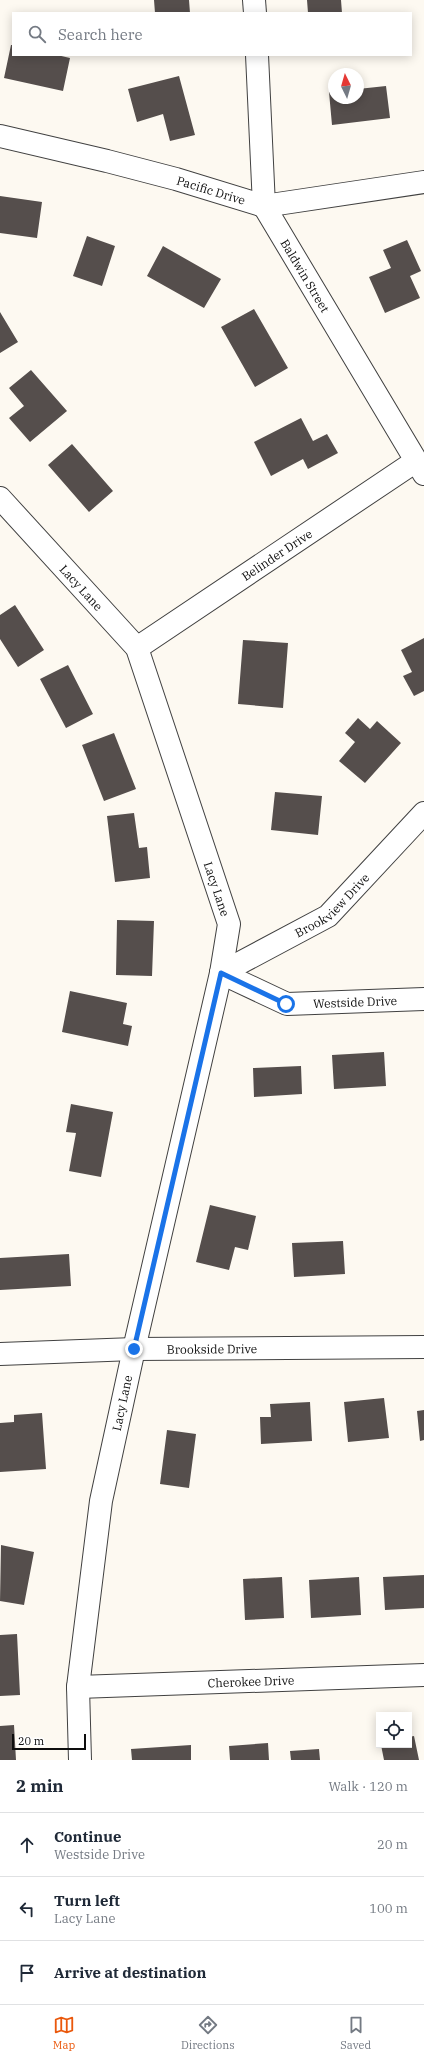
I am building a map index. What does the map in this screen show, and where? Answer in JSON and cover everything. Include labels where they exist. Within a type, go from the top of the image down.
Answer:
[{"type":"street","points":[[254,0],[254,12]]},
{"type":"street","name":"Baldwin Street","points":[[256,56],[264,206],[420,467]]},
{"type":"street","name":"Pacific Drive","points":[[0,136],[176,179],[264,206],[424,182]]},
{"type":"street","name":"Belinder Drive","points":[[137,648],[420,467]]},
{"type":"street","name":"Lacy Lane","points":[[0,498],[137,648],[229,924],[221,973],[134,1349],[101,1501],[78,1687],[80,1760]]},
{"type":"street","name":"Brookview Drive","points":[[221,973],[328,916],[424,813]]},
{"type":"street","name":"Westside Drive","points":[[221,973],[286,1004],[424,999]]},
{"type":"street","name":"Brookside Drive","points":[[0,1354],[134,1349],[424,1347]]},
{"type":"street","name":"Cherokee Drive","points":[[78,1687],[424,1675]]},
{"type":"building","points":[[154,0],[189,0],[190,12],[155,12]]},
{"type":"building","points":[[307,0],[341,0],[342,12],[308,12]]},
{"type":"building","points":[[11,45],[12,56],[61,56],[70,58],[63,91],[4,78]]},
{"type":"building","points":[[179,76],[195,135],[170,141],[163,114],[137,122],[128,89]]},
{"type":"building","points":[[386,86],[390,118],[332,125],[330,104],[364,104],[364,88]]},
{"type":"building","points":[[0,196],[42,202],[37,238],[0,233]]},
{"type":"building","points":[[87,236],[115,246],[102,286],[73,276]]},
{"type":"building","points":[[407,240],[421,271],[410,276],[420,298],[385,313],[369,277],[391,268],[383,250]]},
{"type":"building","points":[[163,246],[221,279],[204,308],[147,276]]},
{"type":"building","points":[[254,309],[288,368],[255,387],[221,327]]},
{"type":"building","points":[[0,312],[18,342],[0,353]]},
{"type":"building","points":[[31,370],[67,411],[30,442],[9,418],[24,406],[9,388]]},
{"type":"building","points":[[301,418],[313,441],[327,434],[338,453],[308,469],[303,459],[271,476],[254,442]]},
{"type":"building","points":[[72,444],[113,491],[89,512],[48,465]]},
{"type":"building","points":[[15,605],[44,650],[18,667],[0,639],[0,615]]},
{"type":"building","points":[[424,638],[424,691],[414,696],[403,676],[412,672],[401,650]]},
{"type":"building","points":[[243,640],[288,643],[283,708],[238,704]]},
{"type":"building","points":[[68,665],[93,714],[66,728],[40,679]]},
{"type":"building","points":[[358,718],[370,729],[377,721],[401,743],[365,783],[339,761],[355,742],[345,733]]},
{"type":"building","points":[[114,733],[136,789],[104,801],[82,745]]},
{"type":"building","points":[[275,792],[322,796],[318,835],[271,830]]},
{"type":"building","points":[[134,813],[139,848],[147,847],[150,878],[115,882],[107,816]]},
{"type":"building","points":[[117,920],[154,921],[152,976],[116,975]]},
{"type":"building","points":[[70,991],[127,1003],[123,1024],[132,1026],[128,1046],[62,1032]]},
{"type":"building","points":[[384,1052],[386,1086],[334,1089],[332,1055]]},
{"type":"building","points":[[301,1066],[302,1094],[254,1097],[253,1068]]},
{"type":"building","points":[[71,1104],[113,1112],[101,1177],[69,1171],[76,1133],[66,1132]]},
{"type":"building","points":[[210,1205],[256,1216],[248,1250],[235,1247],[229,1270],[196,1262]]},
{"type":"building","points":[[343,1241],[345,1274],[294,1277],[292,1243]]},
{"type":"building","points":[[69,1254],[71,1286],[0,1290],[0,1258]]},
{"type":"building","points":[[384,1398],[389,1438],[348,1442],[344,1402]]},
{"type":"building","points":[[310,1402],[312,1441],[261,1444],[260,1417],[271,1417],[270,1404]]},
{"type":"building","points":[[424,1410],[424,1440],[420,1441],[417,1411]]},
{"type":"building","points":[[42,1413],[46,1469],[0,1472],[0,1423],[14,1422],[14,1415]]},
{"type":"building","points":[[167,1430],[196,1434],[189,1488],[160,1484]]},
{"type":"building","points":[[1,1545],[34,1552],[24,1605],[0,1601]]},
{"type":"building","points":[[424,1575],[424,1608],[385,1610],[383,1577]]},
{"type":"building","points":[[282,1577],[284,1618],[245,1620],[243,1579]]},
{"type":"building","points":[[359,1577],[361,1615],[311,1618],[309,1580]]},
{"type":"building","points":[[17,1634],[20,1695],[0,1696],[0,1635]]},
{"type":"building","points":[[14,1725],[16,1760],[0,1760],[0,1726]]},
{"type":"building","points":[[412,1736],[414,1736],[419,1760],[384,1760],[382,1748],[412,1748]]},
{"type":"building","points":[[268,1743],[269,1760],[230,1760],[229,1746]]},
{"type":"building","points":[[191,1745],[191,1760],[132,1760],[131,1749]]},
{"type":"building","points":[[319,1749],[320,1760],[291,1760],[290,1751]]},
{"type":"route","points":[[134,1349],[221,973],[286,1004]]}]
